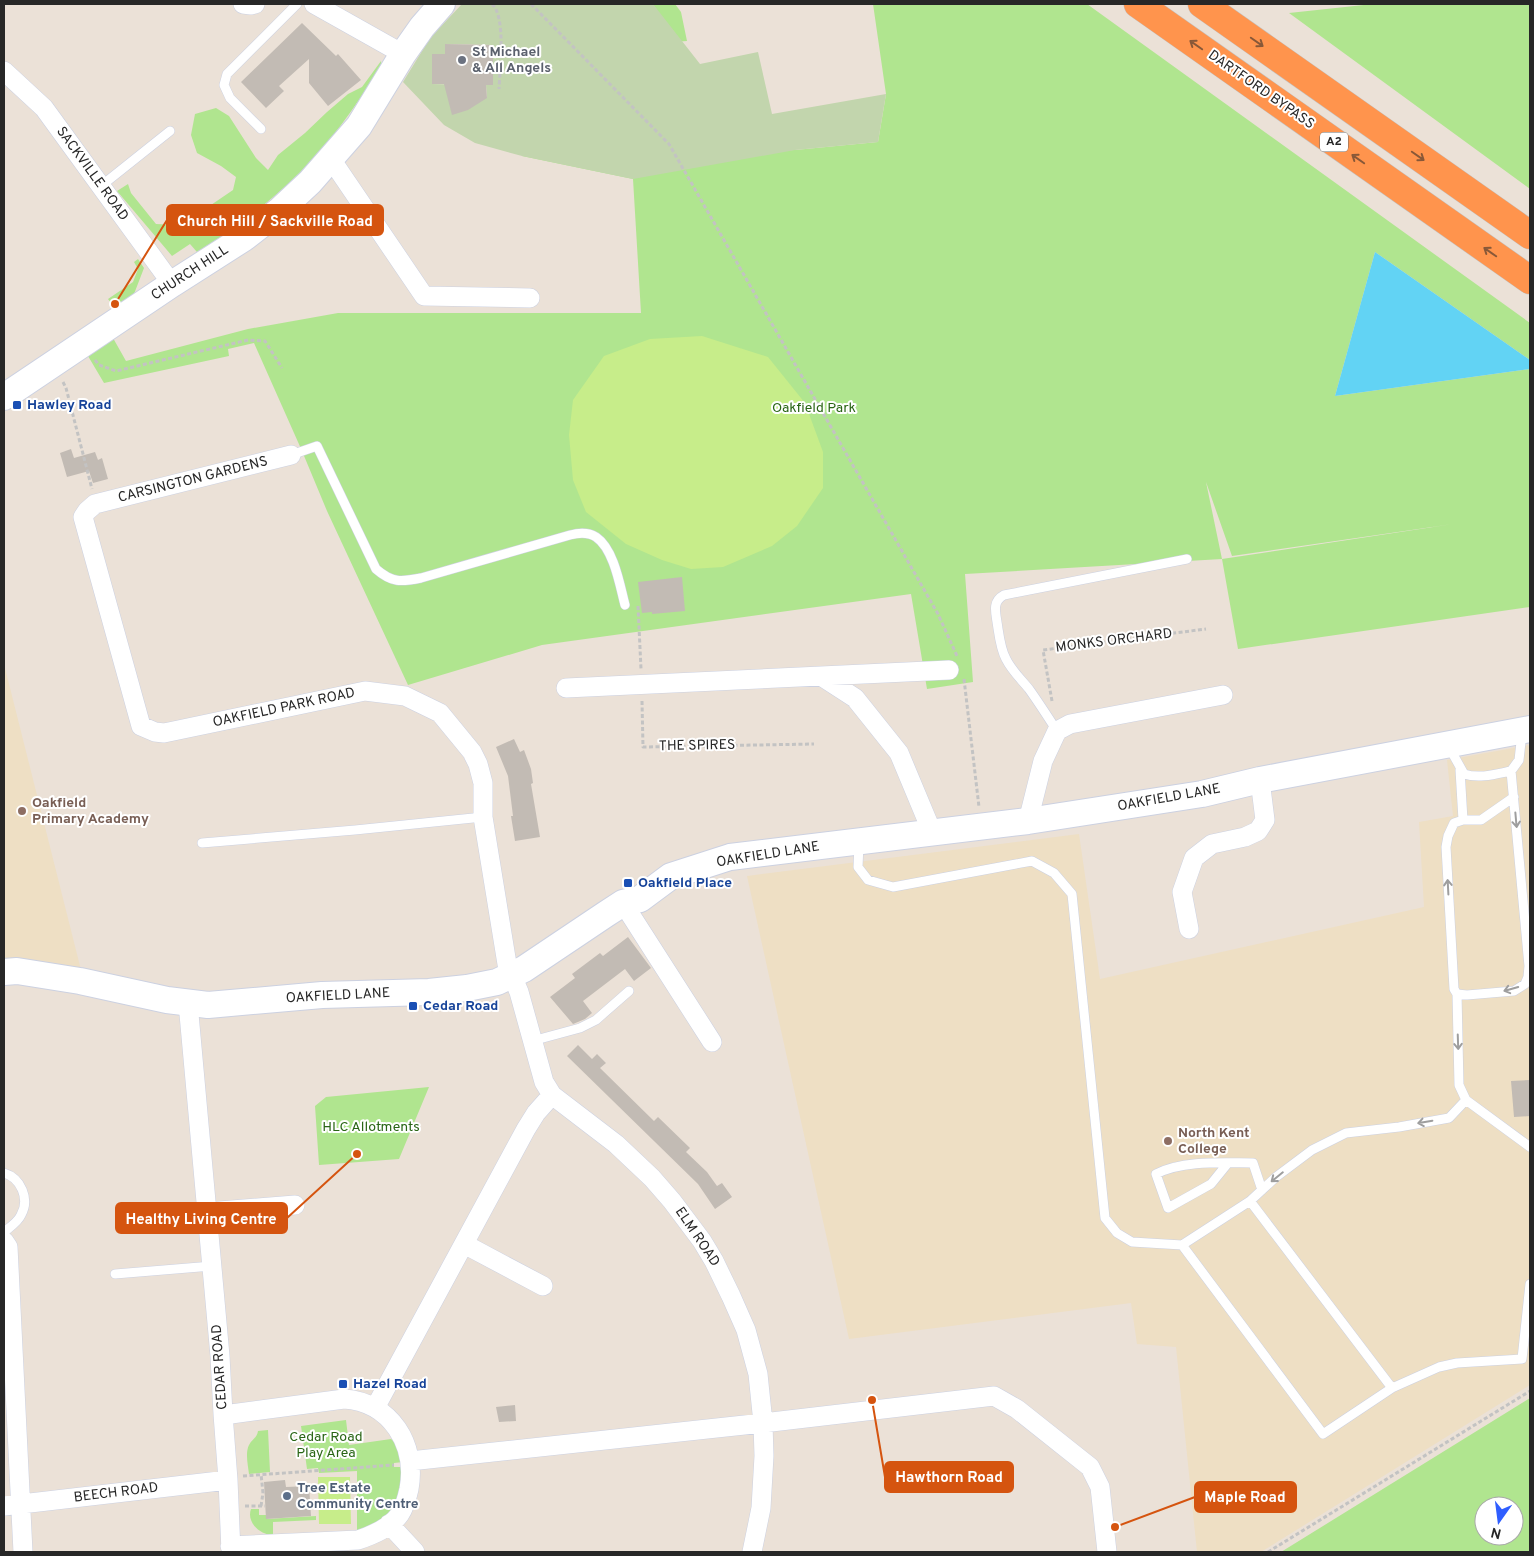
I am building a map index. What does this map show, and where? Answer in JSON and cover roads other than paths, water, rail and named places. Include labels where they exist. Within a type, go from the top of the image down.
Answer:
[{"type":"highway","name":"DARTFORD BYPASS","points":[[1138,4],[1530,280]]},
{"type":"highway","points":[[1202,4],[1530,235]]},
{"type":"street","points":[[243,4],[255,4]]},
{"type":"street","points":[[314,4],[403,54]]},
{"type":"street","name":"CHURCH HILL","points":[[4,396],[244,238],[310,182],[358,126],[403,54],[422,27],[442,4]]},
{"type":"street","name":"SACKVILLE ROAD","points":[[4,71],[44,108],[172,284]]},
{"type":"street","points":[[331,159],[424,296],[530,298]]},
{"type":"street","name":"CARSINGTON GARDENS","points":[[95,504],[291,455]]},
{"type":"street","name":"OAKFIELD PARK ROAD","points":[[95,504],[83,517],[141,726],[155,732],[164,733],[365,691],[404,696],[440,713],[472,752],[484,782],[483,817],[506,960],[512,976]]},
{"type":"street","points":[[566,688],[957,668]]},
{"type":"street","points":[[821,676],[855,698],[899,753],[932,832]]},
{"type":"street","points":[[1028,821],[1043,761],[1057,731],[1070,724],[1223,695]]},
{"type":"street","name":"OAKFIELD LANE","points":[[4,972],[17,971],[80,981],[134,994],[188,1003],[222,1004],[322,995],[451,990],[493,983],[512,976],[623,903],[640,899],[671,876],[730,858],[1028,821],[1202,794],[1260,780],[1526,730]]},
{"type":"street","points":[[1189,930],[1182,892],[1194,858],[1212,844],[1245,837],[1258,831],[1265,820],[1260,780]]},
{"type":"street","points":[[623,903],[712,1042]]},
{"type":"street","name":"ELM ROAD","points":[[512,976],[541,1073],[552,1095],[609,1138],[639,1165],[672,1201],[702,1241],[723,1278],[746,1330],[756,1366],[763,1423],[763,1491],[752,1552]]},
{"type":"street","name":"CEDAR ROAD","points":[[188,1003],[220,1356],[228,1480],[230,1549]]},
{"type":"street","points":[[375,1408],[526,1128],[536,1112],[552,1095]]},
{"type":"street","points":[[207,1212],[295,1205]]},
{"type":"street","points":[[4,1241],[8,1247],[12,1505],[23,1552]]},
{"type":"street","points":[[464,1244],[542,1286]]},
{"type":"street","points":[[410,1461],[994,1396],[1017,1409],[1090,1468],[1100,1487],[1107,1552]]},
{"type":"street","points":[[223,1414],[344,1399],[356,1400],[375,1408],[393,1423],[402,1434],[410,1461],[410,1481],[407,1500],[400,1515],[377,1534],[358,1540],[230,1549]]},
{"type":"street","name":"BEECH ROAD","points":[[12,1505],[228,1480]]},
{"type":"street","points":[[389,1524],[415,1552]]},
{"type":"lane","points":[[261,129],[230,98],[224,85],[227,74],[297,4]]},
{"type":"lane","points":[[101,186],[170,131]]},
{"type":"lane","points":[[291,455],[317,446],[376,570],[387,579],[404,582],[570,534],[584,533],[596,536],[603,544],[618,576],[625,605]]},
{"type":"lane","points":[[1057,731],[1029,690],[1016,676],[1006,659],[1002,648],[996,612],[999,598],[1004,595],[1046,586],[1187,558]]},
{"type":"lane","points":[[1457,994],[1514,991],[1525,984],[1528,977],[1529,966],[1512,771],[1519,760],[1526,730]]},
{"type":"lane","points":[[1448,745],[1460,770],[1464,774],[1482,776],[1512,771]]},
{"type":"lane","points":[[1460,770],[1464,820]]},
{"type":"lane","points":[[1514,797],[1481,820],[1464,820],[1454,823],[1448,836],[1446,847],[1454,989],[1457,994],[1460,1085],[1466,1100],[1530,1147]]},
{"type":"lane","points":[[202,843],[483,817]]},
{"type":"lane","points":[[859,841],[858,867],[868,880],[893,887],[1032,861],[1054,873],[1072,894],[1104,1218],[1117,1233],[1132,1242],[1182,1245],[1250,1201],[1276,1177],[1312,1150],[1346,1133],[1399,1127],[1449,1118],[1466,1100]]},
{"type":"lane","points":[[532,1041],[580,1028],[596,1020],[629,991]]},
{"type":"lane","points":[[1228,1163],[1212,1184],[1168,1208],[1156,1174],[1166,1169],[1205,1164],[1228,1163],[1253,1163],[1262,1190]]},
{"type":"lane","points":[[4,1173],[9,1174],[19,1183],[25,1197],[23,1213],[4,1232]]},
{"type":"lane","points":[[1250,1201],[1392,1388]]},
{"type":"lane","points":[[1182,1245],[1323,1434],[1392,1388],[1438,1367],[1458,1363],[1522,1359],[1530,1284]]},
{"type":"lane","points":[[116,1274],[212,1266]]},
{"type":"water","points":[[1375,252],[1530,360],[1530,369],[1335,396]]},
{"type":"place","name":"St Michael & All Angels","points":[[462,60]]},
{"type":"place","name":"Church Hill / Sackville Road","points":[[115,304]]},
{"type":"place","name":"Hawley Road","points":[[17,405]]},
{"type":"place","name":"Oakfield Primary Academy","points":[[22,811]]},
{"type":"place","name":"Oakfield Place","points":[[628,883]]},
{"type":"place","name":"Cedar Road","points":[[413,1006]]},
{"type":"place","name":"North Kent College","points":[[1168,1141]]},
{"type":"place","name":"Healthy Living Centre","points":[[357,1154]]},
{"type":"place","name":"Hazel Road","points":[[343,1384]]},
{"type":"place","name":"Hawthorn Road","points":[[872,1400]]},
{"type":"place","name":"Tree Estate Community Centre","points":[[287,1496]]},
{"type":"place","name":"Maple Road","points":[[1115,1527]]},
{"type":"park label","name":"Oakfield Park","points":[[814,408]]},
{"type":"park label","name":"HLC Allotments","points":[[371,1127]]},
{"type":"park label","name":"Cedar Road Play Area","points":[[326,1445]]}]
